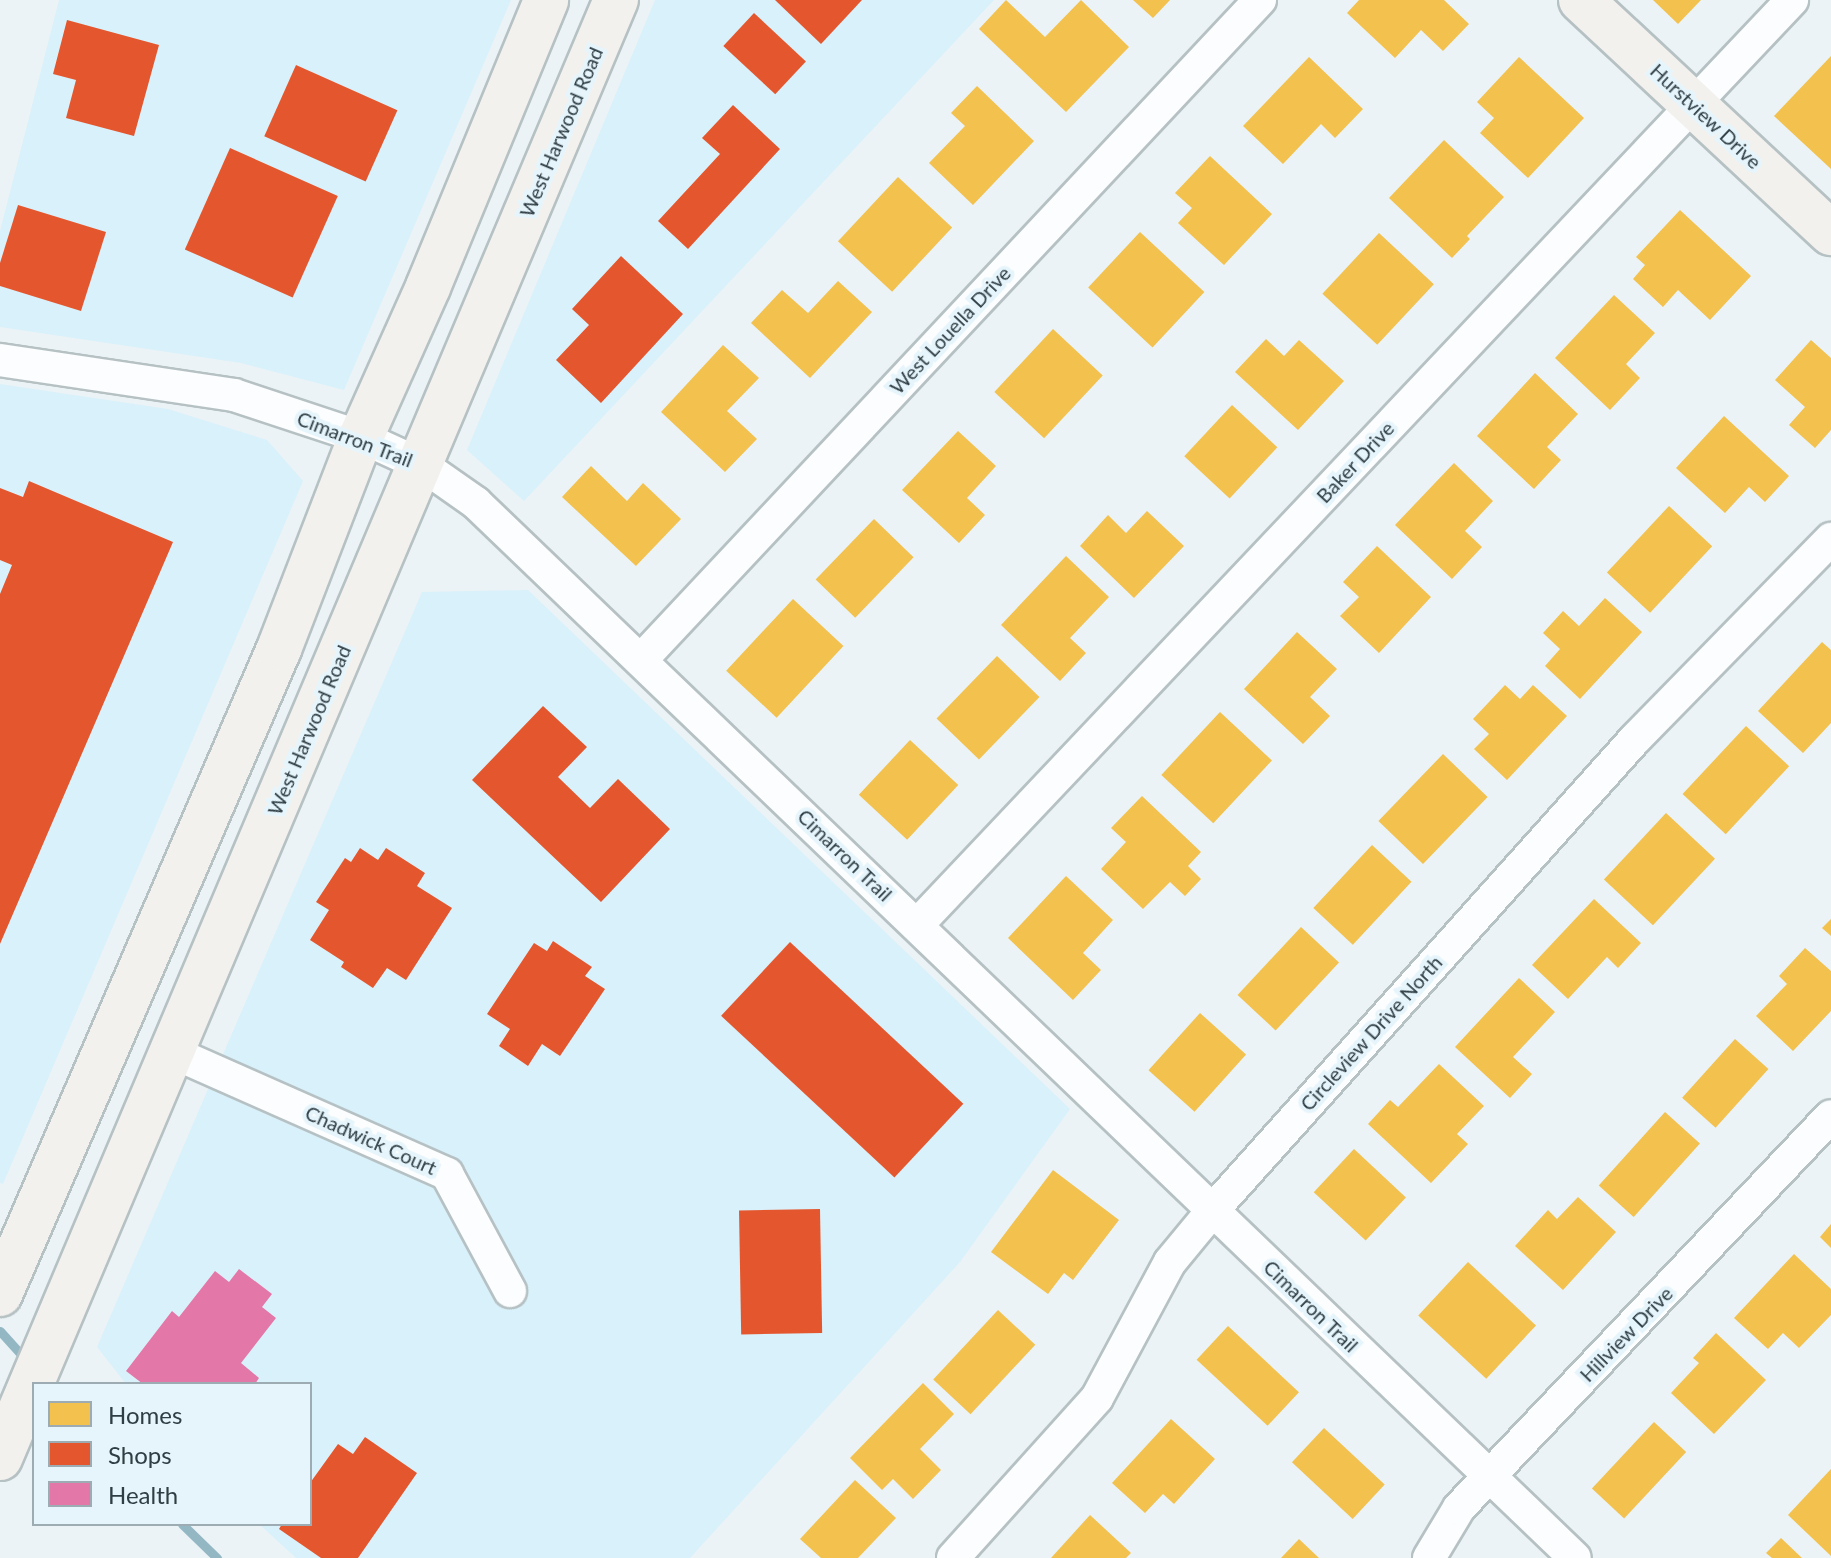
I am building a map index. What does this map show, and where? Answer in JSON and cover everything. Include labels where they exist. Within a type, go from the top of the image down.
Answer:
[{"type":"main road","points":[[0,1294],[279,649],[361,437],[428,287],[546,0]]},
{"type":"main road","name":"West Harwood Road","points":[[0,1458],[616,0]]},
{"type":"main road","name":"Hurstview Drive","points":[[1581,0],[1831,233]]},
{"type":"street","name":"West Louella Drive","points":[[641,660],[1260,0]]},
{"type":"street","name":"Baker Drive","points":[[918,924],[1792,0]]},
{"type":"street","name":"Cimarron Trail","points":[[0,360],[234,395],[361,437],[422,465],[476,503],[1575,1558]]},
{"type":"street","name":"Circleview Drive North","points":[[953,1558],[1097,1398],[1170,1262],[1212,1211],[1636,738],[1831,539]]},
{"type":"street","name":"Chadwick Court","points":[[172,1052],[447,1174],[510,1291]]},
{"type":"street","name":"Hillview Drive","points":[[1429,1558],[1459,1508],[1831,1116]]},
{"type":"shaded area","points":[[59,0],[511,0],[344,390],[241,363],[0,327],[0,231]]},
{"type":"shaded area","points":[[655,0],[994,0],[524,501],[467,450]]},
{"type":"shaded area","points":[[0,384],[168,409],[267,440],[303,481],[3,1184],[0,1183]]},
{"type":"shaded area","points":[[528,590],[1070,1109],[960,1262],[690,1558],[296,1558],[261,1526],[312,1526],[312,1382],[124,1382],[97,1347],[422,592]]},
{"type":"building: Homes","points":[[1006,0],[1045,37],[1081,0],[1129,47],[1066,112],[979,29]]},
{"type":"building: Homes","points":[[1133,0],[1170,0],[1153,18]]},
{"type":"building: Homes","points":[[1359,0],[1444,0],[1469,24],[1443,51],[1421,30],[1395,58],[1347,13]]},
{"type":"building: Homes","points":[[1653,0],[1701,0],[1678,24]]},
{"type":"building: Homes","points":[[1831,56],[1831,169],[1774,116]]},
{"type":"building: Homes","points":[[1309,57],[1363,109],[1335,138],[1321,124],[1283,164],[1243,126]]},
{"type":"building: Homes","points":[[1519,57],[1584,118],[1528,178],[1480,133],[1494,118],[1477,102]]},
{"type":"building: Homes","points":[[977,86],[1034,141],[973,205],[929,163],[965,126],[951,113]]},
{"type":"building: Homes","points":[[1444,140],[1504,197],[1467,236],[1470,239],[1452,258],[1389,198]]},
{"type":"building: Homes","points":[[1210,156],[1272,214],[1224,265],[1178,223],[1192,208],[1175,193]]},
{"type":"building: Homes","points":[[898,177],[952,227],[892,292],[838,241]]},
{"type":"building: Homes","points":[[1680,210],[1751,276],[1710,320],[1678,290],[1663,307],[1633,279],[1645,265],[1636,257]]},
{"type":"building: Homes","points":[[1140,232],[1204,292],[1153,348],[1088,288]]},
{"type":"building: Homes","points":[[1379,233],[1434,284],[1377,345],[1322,294]]},
{"type":"building: Homes","points":[[838,281],[872,312],[810,378],[751,323],[782,290],[808,313]]},
{"type":"building: Homes","points":[[1614,295],[1655,333],[1626,364],[1640,378],[1610,410],[1555,358]]},
{"type":"building: Homes","points":[[1053,329],[1103,375],[1044,438],[994,392]]},
{"type":"building: Homes","points":[[1266,339],[1284,356],[1299,340],[1344,381],[1298,430],[1235,372]]},
{"type":"building: Homes","points":[[1811,340],[1831,358],[1831,430],[1815,448],[1789,425],[1805,407],[1775,380]]},
{"type":"building: Homes","points":[[723,345],[759,378],[727,411],[757,439],[725,472],[661,412]]},
{"type":"building: Homes","points":[[1535,373],[1578,414],[1547,447],[1561,460],[1534,489],[1477,436]]},
{"type":"building: Homes","points":[[1232,405],[1277,447],[1230,498],[1184,456]]},
{"type":"building: Homes","points":[[1724,416],[1789,476],[1765,502],[1749,487],[1725,513],[1676,468]]},
{"type":"building: Homes","points":[[958,431],[996,466],[967,498],[985,515],[959,543],[902,490]]},
{"type":"building: Homes","points":[[1454,463],[1493,501],[1465,531],[1482,547],[1452,579],[1395,525]]},
{"type":"building: Homes","points":[[591,466],[627,501],[643,483],[681,519],[636,566],[562,497]]},
{"type":"building: Homes","points":[[1669,506],[1712,546],[1650,613],[1607,573]]},
{"type":"building: Homes","points":[[1147,511],[1184,546],[1134,598],[1080,546],[1108,515],[1126,533]]},
{"type":"building: Homes","points":[[874,519],[914,557],[855,618],[816,579]]},
{"type":"building: Homes","points":[[1377,546],[1431,597],[1379,653],[1340,616],[1359,597],[1343,582]]},
{"type":"building: Homes","points":[[1066,556],[1109,597],[1070,638],[1086,653],[1060,681],[1001,625]]},
{"type":"building: Homes","points":[[1605,598],[1642,632],[1580,699],[1545,666],[1560,649],[1543,633],[1563,611],[1579,626]]},
{"type":"building: Homes","points":[[793,599],[843,646],[777,718],[726,671]]},
{"type":"building: Homes","points":[[1297,632],[1337,669],[1310,697],[1330,716],[1303,744],[1244,689]]},
{"type":"building: Homes","points":[[1822,642],[1831,650],[1831,723],[1803,753],[1758,711]]},
{"type":"building: Homes","points":[[997,656],[1039,697],[979,760],[937,719]]},
{"type":"building: Homes","points":[[1505,685],[1520,699],[1533,685],[1567,716],[1507,780],[1474,749],[1489,734],[1473,719]]},
{"type":"building: Homes","points":[[1220,712],[1272,760],[1213,823],[1161,775]]},
{"type":"building: Homes","points":[[1746,726],[1789,766],[1726,834],[1683,794]]},
{"type":"building: Homes","points":[[910,740],[958,785],[907,840],[859,795]]},
{"type":"building: Homes","points":[[1443,754],[1488,797],[1423,864],[1378,821]]},
{"type":"building: Homes","points":[[1142,796],[1201,852],[1188,866],[1201,879],[1185,896],[1170,882],[1143,909],[1101,869],[1126,842],[1111,828]]},
{"type":"building: Homes","points":[[1666,813],[1715,859],[1653,925],[1604,880]]},
{"type":"building: Homes","points":[[1372,845],[1411,882],[1353,945],[1313,908]]},
{"type":"building: Homes","points":[[1066,876],[1113,920],[1083,953],[1101,970],[1073,1000],[1008,938]]},
{"type":"building: Homes","points":[[1594,899],[1641,943],[1618,968],[1607,957],[1568,999],[1532,965]]},
{"type":"building: Homes","points":[[1831,919],[1831,936],[1822,928]]},
{"type":"building: Homes","points":[[1301,927],[1339,962],[1276,1030],[1238,995]]},
{"type":"building: Homes","points":[[1805,948],[1831,971],[1831,1011],[1793,1051],[1756,1016],[1787,984],[1779,976]]},
{"type":"building: Homes","points":[[1519,978],[1555,1012],[1513,1057],[1532,1074],[1510,1098],[1455,1047]]},
{"type":"building: Homes","points":[[1200,1013],[1246,1054],[1195,1112],[1148,1070]]},
{"type":"building: Homes","points":[[1735,1039],[1768,1069],[1716,1128],[1682,1098]]},
{"type":"building: Homes","points":[[1439,1064],[1484,1106],[1457,1134],[1468,1144],[1431,1183],[1368,1124],[1390,1100],[1398,1107]]},
{"type":"building: Homes","points":[[1665,1112],[1700,1143],[1634,1217],[1599,1186]]},
{"type":"building: Homes","points":[[1354,1149],[1406,1197],[1366,1241],[1314,1192]]},
{"type":"building: Homes","points":[[1053,1170],[1119,1220],[1073,1280],[1064,1273],[1048,1294],[991,1252]]},
{"type":"building: Homes","points":[[1578,1197],[1616,1232],[1563,1290],[1515,1246],[1548,1210],[1557,1219]]},
{"type":"building: Homes","points":[[1831,1224],[1831,1248],[1820,1237]]},
{"type":"building: Homes","points":[[1794,1254],[1831,1289],[1831,1315],[1799,1348],[1783,1333],[1768,1349],[1734,1318]]},
{"type":"building: Homes","points":[[1468,1262],[1536,1325],[1486,1379],[1418,1315]]},
{"type":"building: Homes","points":[[998,1310],[1035,1345],[971,1414],[933,1379]]},
{"type":"building: Homes","points":[[1228,1326],[1299,1392],[1268,1426],[1197,1360]]},
{"type":"building: Homes","points":[[1716,1333],[1766,1380],[1714,1434],[1671,1393],[1699,1363],[1693,1358]]},
{"type":"building: Homes","points":[[923,1383],[954,1414],[920,1449],[941,1470],[913,1499],[893,1479],[882,1490],[850,1458]]},
{"type":"building: Homes","points":[[1171,1419],[1215,1459],[1174,1504],[1163,1494],[1145,1513],[1112,1483]]},
{"type":"building: Homes","points":[[1654,1422],[1686,1452],[1624,1519],[1592,1489]]},
{"type":"building: Homes","points":[[1324,1428],[1385,1485],[1353,1519],[1292,1462]]},
{"type":"building: Homes","points":[[1831,1469],[1831,1556],[1788,1515]]},
{"type":"building: Homes","points":[[855,1480],[896,1518],[858,1558],[821,1558],[800,1539]]},
{"type":"building: Homes","points":[[1090,1515],[1131,1553],[1126,1558],[1051,1558]]},
{"type":"building: Homes","points":[[1781,1538],[1802,1558],[1772,1558],[1766,1553]]},
{"type":"building: Homes","points":[[1299,1539],[1319,1558],[1281,1558]]},
{"type":"building: Shops","points":[[775,0],[862,0],[821,44]]},
{"type":"building: Shops","points":[[754,13],[806,61],[775,94],[723,46]]},
{"type":"building: Shops","points":[[67,20],[159,45],[134,136],[66,118],[76,80],[53,74]]},
{"type":"building: Shops","points":[[296,65],[397,110],[366,181],[264,136]]},
{"type":"building: Shops","points":[[733,105],[780,149],[688,249],[658,221],[720,154],[702,138]]},
{"type":"building: Shops","points":[[230,148],[338,196],[293,297],[185,249]]},
{"type":"building: Shops","points":[[18,205],[106,232],[81,311],[0,286],[0,263]]},
{"type":"building: Shops","points":[[621,256],[683,314],[601,403],[556,360],[589,325],[572,309]]},
{"type":"building: Shops","points":[[29,481],[173,542],[0,944],[0,594],[12,565],[0,560],[0,488],[23,497]]},
{"type":"building: Shops","points":[[543,706],[587,747],[558,777],[590,808],[618,779],[670,829],[601,902],[472,780]]},
{"type":"building: Shops","points":[[360,848],[378,860],[386,848],[425,873],[417,886],[452,908],[406,980],[387,968],[373,988],[341,967],[344,962],[310,940],[329,910],[316,902],[345,858],[351,862]]},
{"type":"building: Shops","points":[[553,941],[592,967],[585,976],[605,989],[560,1056],[542,1044],[528,1066],[499,1046],[510,1029],[487,1014],[534,943],[547,951]]},
{"type":"building: Shops","points":[[790,942],[963,1104],[894,1178],[721,1016]]},
{"type":"building: Shops","points":[[820,1209],[822,1333],[741,1334],[739,1210]]},
{"type":"building: Shops","points":[[365,1437],[417,1473],[358,1558],[321,1558],[279,1529],[281,1526],[312,1526],[312,1480],[338,1444],[353,1454]]},
{"type":"building: Health","points":[[239,1269],[272,1294],[262,1307],[276,1318],[241,1363],[259,1378],[256,1382],[140,1382],[126,1371],[172,1311],[179,1317],[215,1271],[229,1282]]},
{"type":"waterway","points":[[0,1331],[27,1361]]},
{"type":"waterway","points":[[184,1526],[217,1558]]}]
